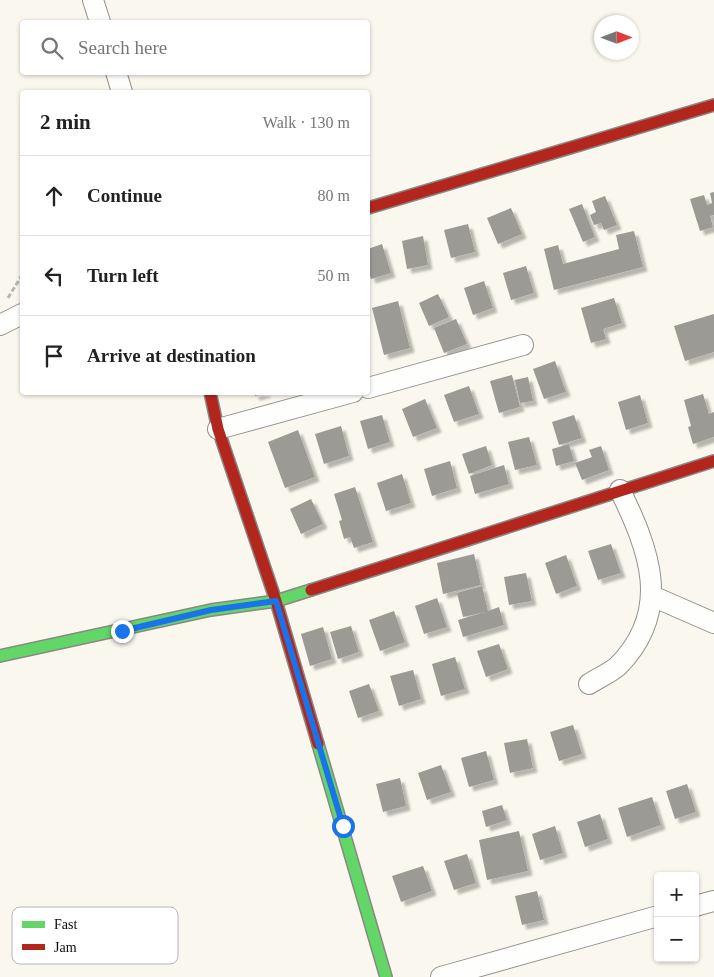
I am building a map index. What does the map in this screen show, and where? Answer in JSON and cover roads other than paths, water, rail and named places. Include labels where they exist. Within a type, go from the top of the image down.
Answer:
[{"type":"street","points":[[93,0],[99,20]]},
{"type":"street","points":[[117,75],[121,90]]},
{"type":"street","points":[[370,207],[714,105]]},
{"type":"street","points":[[0,325],[20,315]]},
{"type":"street","points":[[370,387],[523,345]]},
{"type":"street","points":[[211,395],[218,429],[276,601],[386,977]]},
{"type":"street","points":[[218,429],[341,395]]},
{"type":"street","points":[[0,656],[104,636],[211,610],[276,601],[714,461]]},
{"type":"street","points":[[589,684],[617,667],[636,642],[652,602],[647,554],[620,490]]},
{"type":"street","points":[[652,596],[714,623]]},
{"type":"street","points":[[699,905],[714,901]]},
{"type":"street","points":[[441,977],[654,917]]}]
